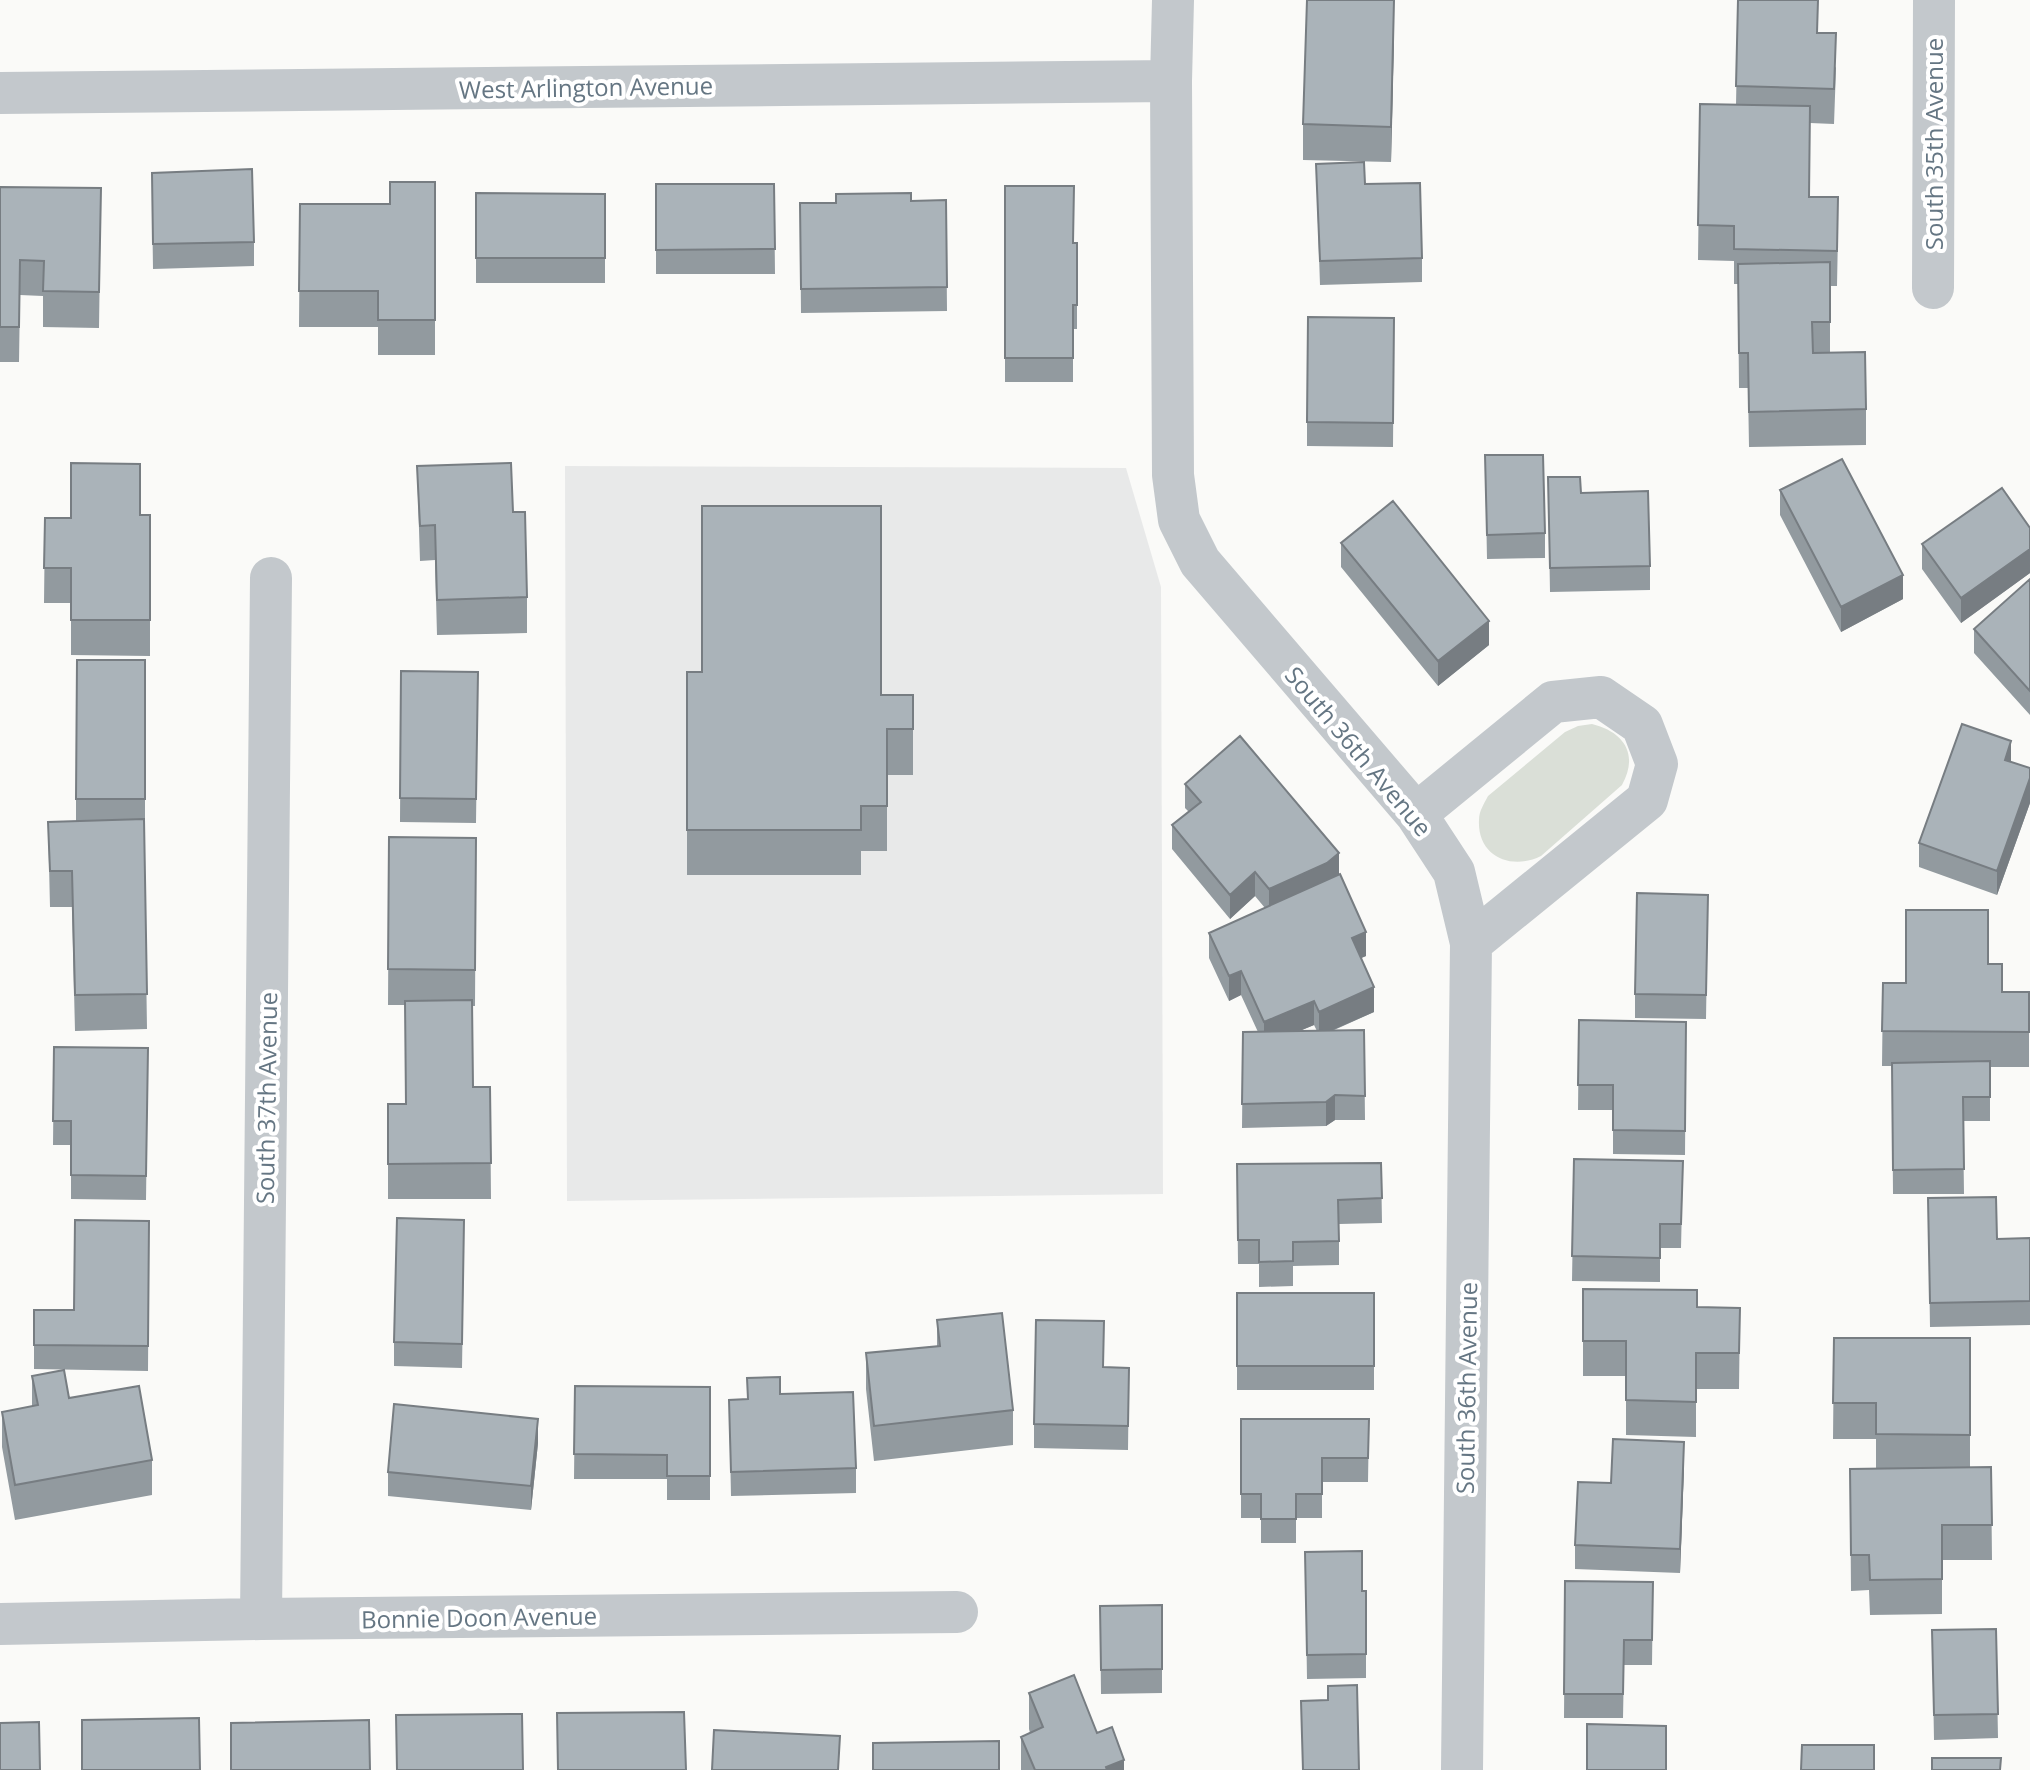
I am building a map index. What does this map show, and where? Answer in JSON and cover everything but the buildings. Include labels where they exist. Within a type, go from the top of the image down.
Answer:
[{"type":"street","name":"South 36th Avenue","points":[[1173,0],[1173,475],[1179,520],[1200,562],[1416,814],[1454,872],[1471,943],[1462,1770]]},
{"type":"street","name":"South 35th Avenue","points":[[1933,288],[1934,0]]},
{"type":"street","name":"West Arlington Avenue","points":[[0,93],[1171,81]]},
{"type":"street","name":"South 37th Avenue","points":[[261,1619],[271,578]]},
{"type":"street","points":[[1416,814],[1553,702],[1601,697],[1642,725],[1657,764],[1647,800],[1471,943]]},
{"type":"street","name":"Bonnie Doon Avenue","points":[[0,1624],[957,1612]]},
{"type":"shaded area","points":[[565,466],[1126,468],[1161,587],[1163,1194],[567,1201]]},
{"type":"shaded area","points":[[1592,724],[1613,733],[1625,746],[1629,764],[1622,785],[1541,856],[1518,862],[1508,861],[1490,851],[1480,832],[1479,820],[1488,796],[1565,732]]}]
